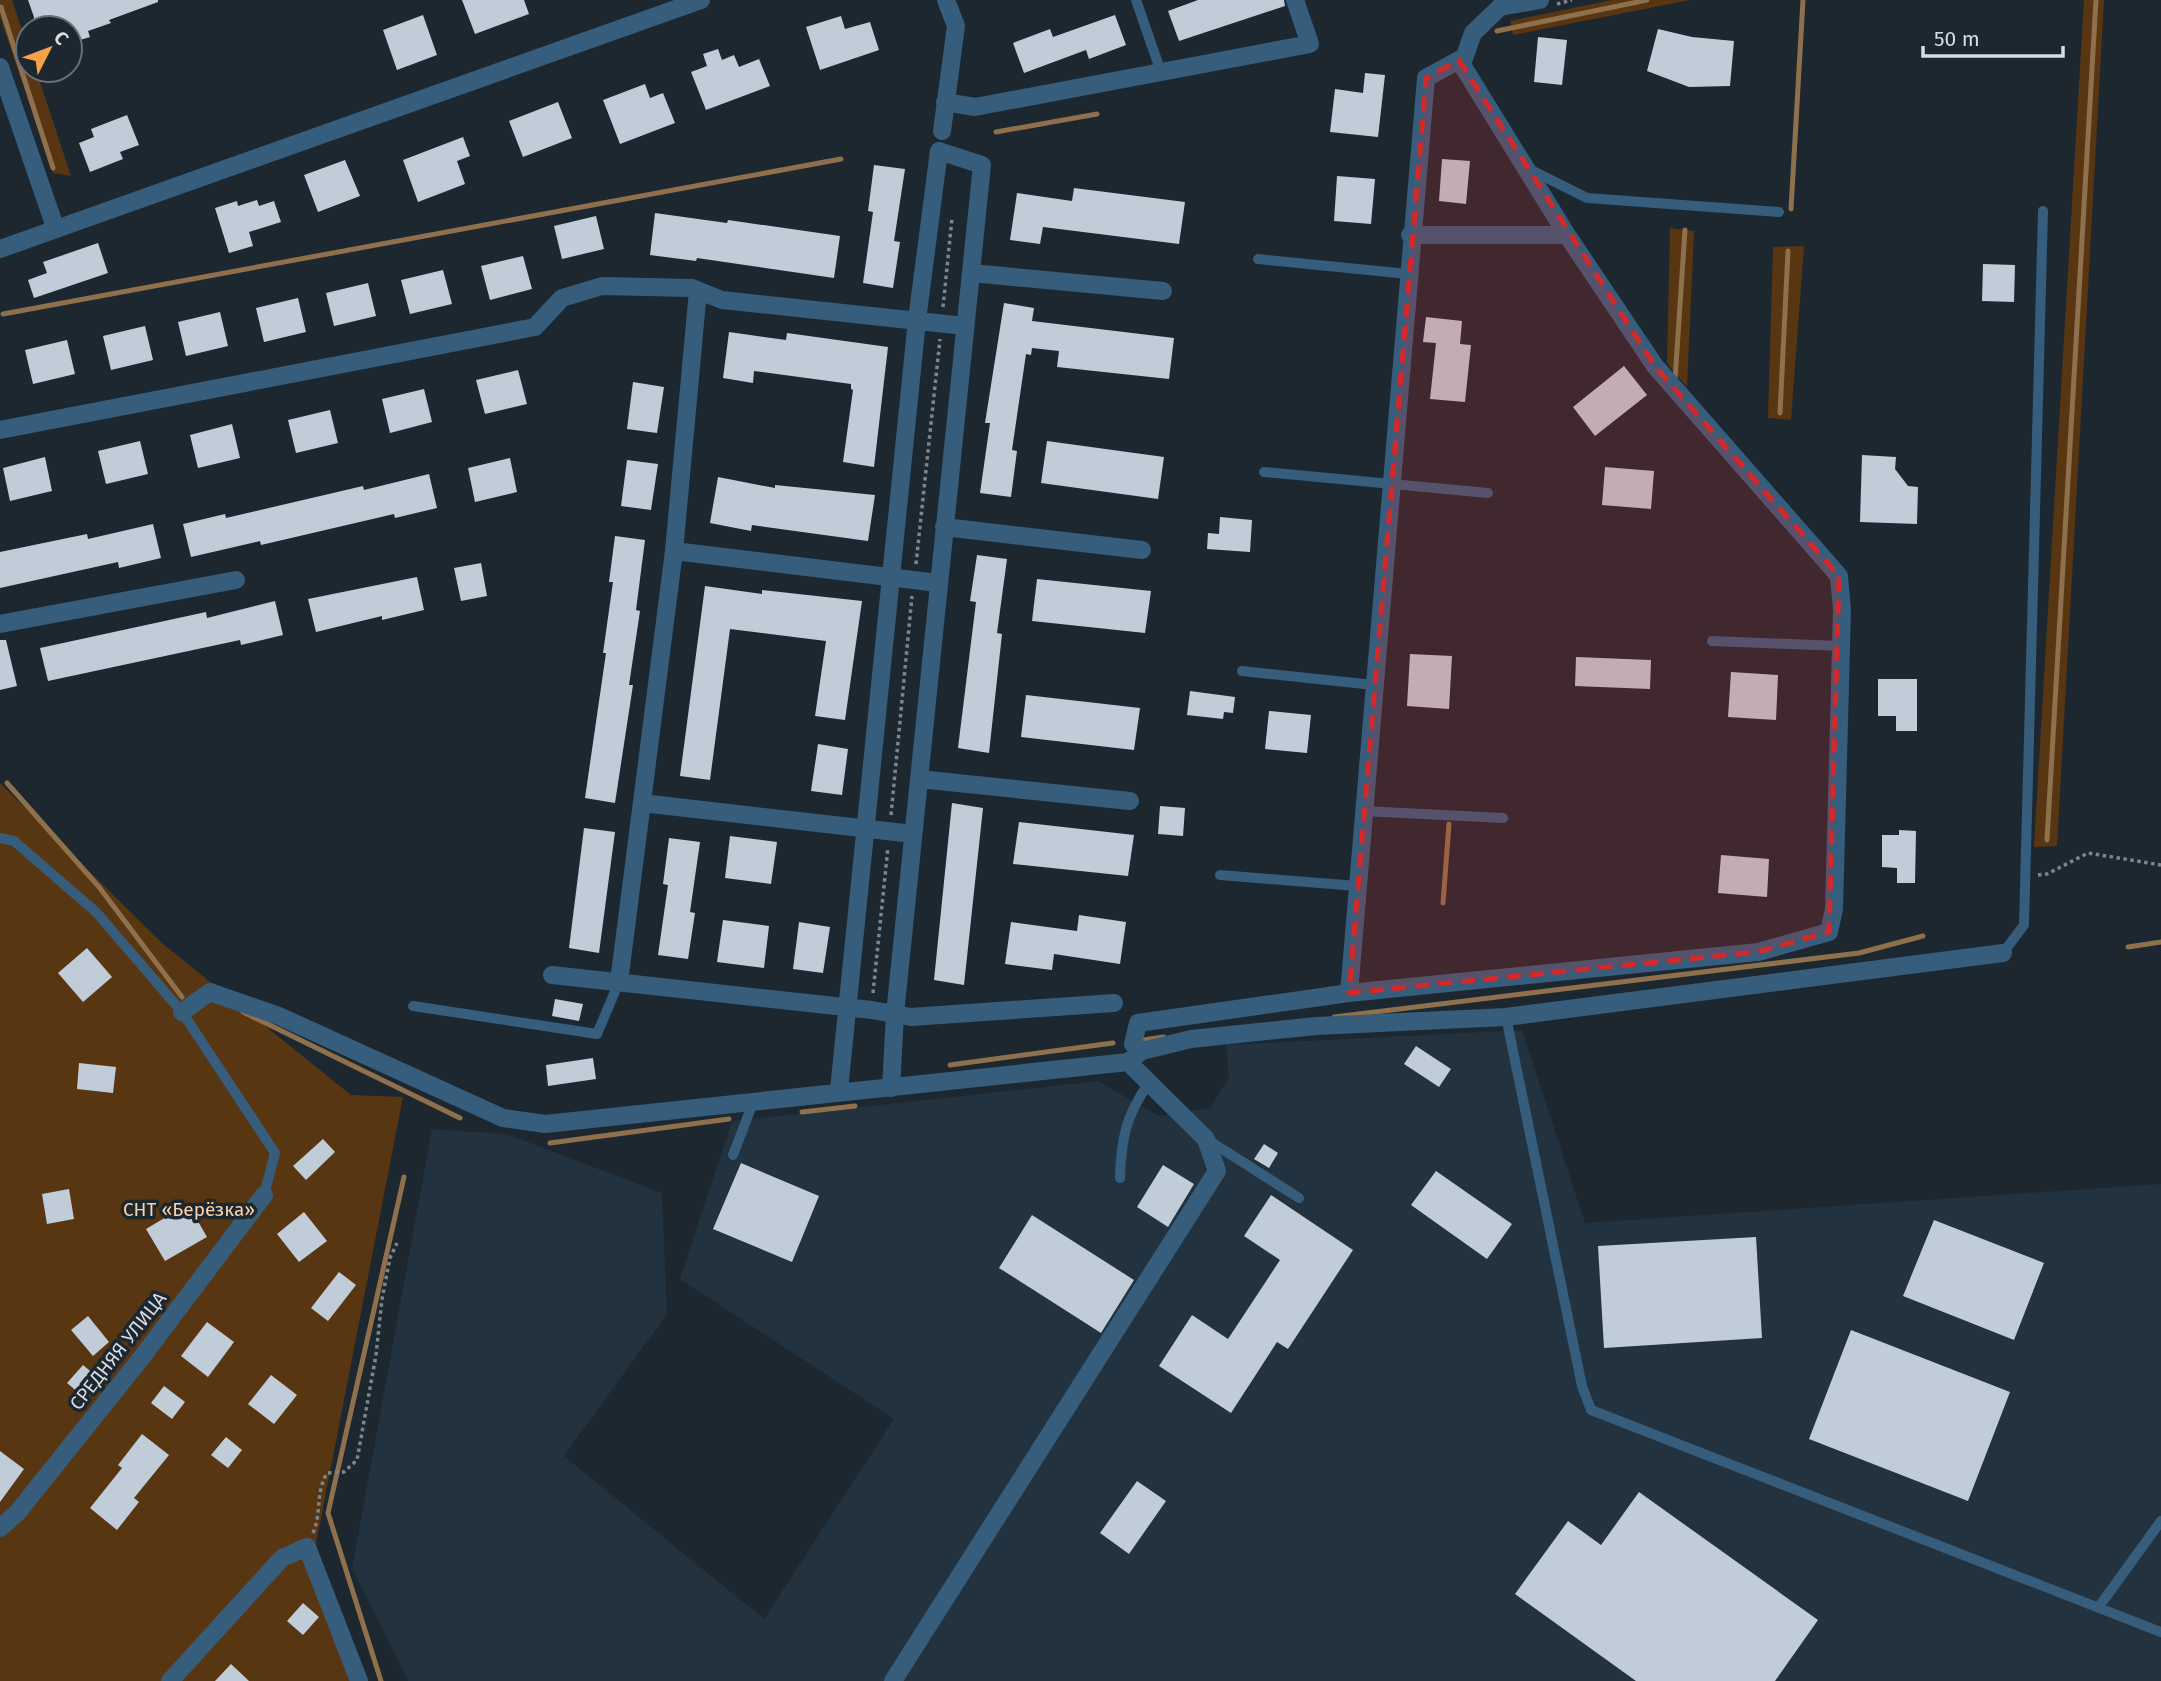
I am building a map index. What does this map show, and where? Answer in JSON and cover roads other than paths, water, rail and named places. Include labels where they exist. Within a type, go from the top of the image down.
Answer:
[{"type":"street","points":[[0,249],[701,0]]},
{"type":"street","points":[[942,131],[956,26],[946,0]]},
{"type":"street","points":[[944,102],[975,107],[1310,44],[1295,0]]},
{"type":"street","points":[[1462,64],[1473,33],[1500,7],[1541,0]]},
{"type":"street","points":[[893,1681],[1217,1171],[1206,1139],[1149,1083],[1135,1056],[1133,1044],[1138,1023],[1349,993],[1758,952],[1829,932],[1834,909],[1841,646],[1839,576],[1655,366],[1567,235],[1459,60],[1426,78],[1410,235],[1349,993]]},
{"type":"street","points":[[0,67],[55,228]]},
{"type":"street","points":[[839,1090],[917,320],[939,151],[982,165],[895,1014],[891,1088]]},
{"type":"street","points":[[1410,235],[1567,235]]},
{"type":"street","points":[[971,273],[1163,291]]},
{"type":"street","points":[[0,430],[535,327],[562,298],[602,286],[698,290],[722,300],[965,326]]},
{"type":"street","points":[[619,982],[674,551],[698,290]]},
{"type":"street","points":[[944,527],[1142,550]]},
{"type":"street","points":[[674,551],[938,583]]},
{"type":"street","points":[[0,624],[236,580]]},
{"type":"street","points":[[919,779],[1130,801]]},
{"type":"street","points":[[642,803],[913,834]]},
{"type":"street","points":[[182,1012],[210,992],[279,1016],[503,1118],[545,1124],[839,1090],[891,1088],[1135,1056],[1191,1039],[1316,1026],[1506,1017],[2003,953]]},
{"type":"street","points":[[551,975],[849,1007],[911,1017],[1114,1003]]},
{"type":"street","name":"СРЕДНЯЯ УЛИЦА","points":[[0,1528],[17,1513],[142,1357],[264,1195]]},
{"type":"street","points":[[170,1681],[282,1558],[307,1547],[359,1681]]},
{"type":"lane","points":[[1136,0],[1161,72]]},
{"type":"lane","points":[[1525,167],[1587,198],[1779,212]]},
{"type":"lane","points":[[2003,953],[2024,925],[2043,211]]},
{"type":"lane","points":[[1258,259],[1408,274]]},
{"type":"lane","points":[[1264,472],[1488,493]]},
{"type":"lane","points":[[1712,641],[1841,646]]},
{"type":"lane","points":[[1242,671],[1374,685]]},
{"type":"lane","points":[[1363,811],[1503,818]]},
{"type":"lane","points":[[0,838],[14,841],[96,912],[182,1012],[275,1153],[264,1195]]},
{"type":"lane","points":[[1220,875],[1357,886]]},
{"type":"lane","points":[[413,1006],[597,1034],[619,982]]},
{"type":"lane","points":[[1506,1017],[1582,1386],[1591,1410],[2161,1632]]},
{"type":"lane","points":[[1120,1178],[1121,1142],[1135,1102],[1149,1083]]},
{"type":"lane","points":[[733,1155],[754,1100]]},
{"type":"lane","points":[[1206,1139],[1299,1198]]},
{"type":"lane","points":[[2098,1608],[2161,1521]]},
{"type":"waterway","points":[[1497,31],[1647,0]]},
{"type":"waterway","points":[[1791,209],[1803,0]]},
{"type":"waterway","points":[[2047,840],[2096,0]]},
{"type":"waterway","points":[[1,7],[53,168]]},
{"type":"waterway","points":[[996,132],[1097,114]]},
{"type":"waterway","points":[[3,314],[841,159]]},
{"type":"waterway","points":[[1675,380],[1685,230]]},
{"type":"waterway","points":[[1780,413],[1788,251]]},
{"type":"waterway","points":[[7,783],[99,887],[182,997]]},
{"type":"waterway","points":[[1443,903],[1449,824]]},
{"type":"waterway","points":[[1334,1017],[1859,953],[1923,936]]},
{"type":"waterway","points":[[2128,947],[2161,942]]},
{"type":"waterway","points":[[243,1012],[460,1118]]},
{"type":"waterway","points":[[1143,1040],[1164,1037]]},
{"type":"waterway","points":[[950,1065],[1113,1043]]},
{"type":"waterway","points":[[802,1112],[855,1106]]},
{"type":"waterway","points":[[550,1143],[729,1119]]},
{"type":"waterway","points":[[381,1681],[328,1513],[404,1177]]},
{"type":"park label","name":"СНТ «Берёзка»","points":[[189,1209]]}]
